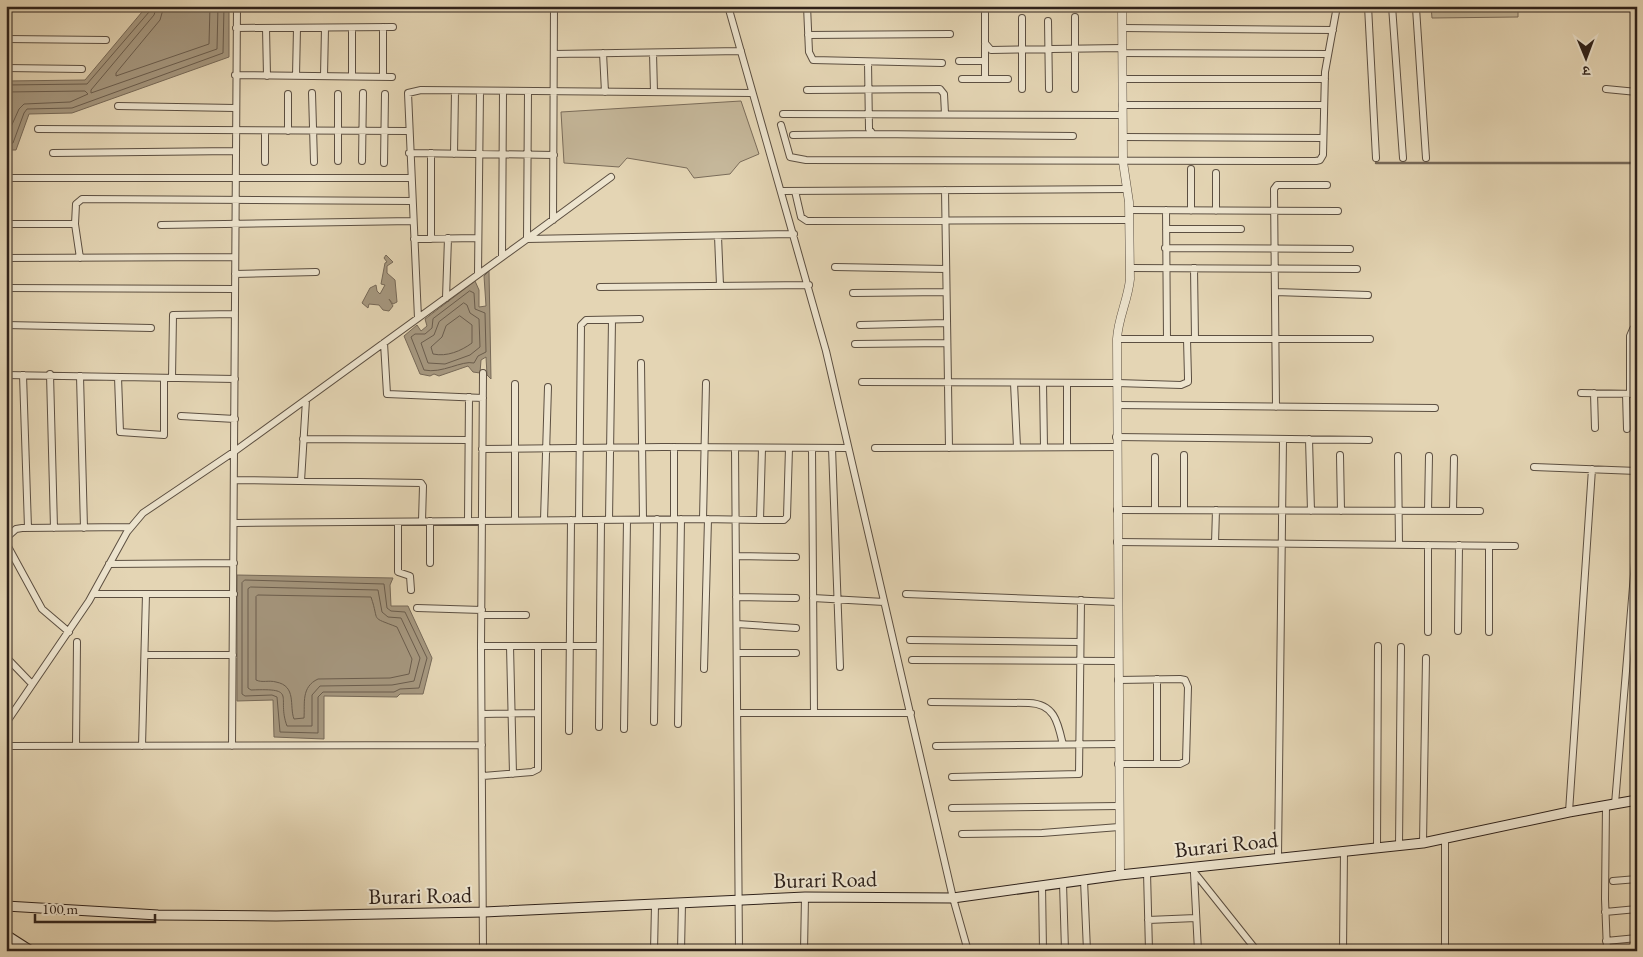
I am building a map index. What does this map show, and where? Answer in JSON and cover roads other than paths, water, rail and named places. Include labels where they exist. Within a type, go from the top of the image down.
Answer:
[{"type":"main road","name":"Burari Road","points":[[6,906],[218,917],[484,912],[805,897],[959,897],[1120,875],[1194,870],[1278,857],[1377,849],[1423,843],[1569,812],[1637,800]]},
{"type":"main road","points":[[6,935],[31,951]]},
{"type":"main road","points":[[6,947],[13,951]]},
{"type":"street","points":[[232,746],[235,523],[234,200],[237,6]]},
{"type":"street","points":[[402,6],[631,6]]},
{"type":"street","points":[[728,6],[752,93],[789,191],[802,217],[807,222],[1129,220]]},
{"type":"street","points":[[807,6],[809,52],[813,60],[942,63]]},
{"type":"street","points":[[985,78],[986,6]]},
{"type":"street","points":[[1120,875],[1116,447],[1117,339],[1118,322],[1129,289],[1130,268],[1129,210],[1123,163],[1122,6]]},
{"type":"street","points":[[1257,6],[1290,6]]},
{"type":"street","points":[[781,125],[788,154],[797,159],[1123,163],[1316,161],[1323,155],[1325,79],[1337,6]]},
{"type":"street","points":[[1347,6],[1355,8],[1416,7],[1426,158]]},
{"type":"street","points":[[553,220],[554,7]]},
{"type":"street","points":[[1368,7],[1376,158]]},
{"type":"street","points":[[1392,7],[1403,158]]},
{"type":"street","points":[[1075,17],[1075,89]]},
{"type":"street","points":[[1022,18],[1022,89]]},
{"type":"street","points":[[1048,21],[1049,89]]},
{"type":"street","points":[[236,28],[393,27]]},
{"type":"street","points":[[266,28],[267,76]]},
{"type":"street","points":[[296,76],[297,28]]},
{"type":"street","points":[[324,76],[325,28]]},
{"type":"street","points":[[352,28],[352,76]]},
{"type":"street","points":[[383,28],[383,76]]},
{"type":"street","points":[[1122,28],[1333,30]]},
{"type":"street","points":[[808,35],[950,34]]},
{"type":"street","points":[[6,39],[106,40]]},
{"type":"street","points":[[985,44],[991,50],[1075,49],[1328,54]]},
{"type":"street","points":[[554,54],[741,51]]},
{"type":"street","points":[[653,52],[654,92]]},
{"type":"street","points":[[603,53],[605,92]]},
{"type":"street","points":[[959,61],[985,61]]},
{"type":"street","points":[[868,62],[869,129],[873,134]]},
{"type":"street","points":[[6,68],[82,69]]},
{"type":"street","points":[[235,76],[392,77]]},
{"type":"street","points":[[962,79],[1008,79]]},
{"type":"street","points":[[1123,79],[1325,79]]},
{"type":"street","points":[[807,90],[940,89],[944,94],[945,114]]},
{"type":"street","points":[[1606,89],[1637,92]]},
{"type":"street","points":[[418,318],[409,154],[408,93],[413,91],[528,91],[752,93]]},
{"type":"street","points":[[454,154],[455,91]]},
{"type":"street","points":[[478,274],[480,91]]},
{"type":"street","points":[[502,257],[503,91]]},
{"type":"street","points":[[528,91],[528,239]]},
{"type":"street","points":[[312,93],[314,162]]},
{"type":"street","points":[[288,94],[288,131]]},
{"type":"street","points":[[338,94],[338,161]]},
{"type":"street","points":[[362,161],[363,94]]},
{"type":"street","points":[[384,163],[385,94]]},
{"type":"street","points":[[1122,105],[1324,105]]},
{"type":"street","points":[[118,106],[235,108]]},
{"type":"street","points":[[783,114],[1122,114]]},
{"type":"street","points":[[38,129],[408,131]]},
{"type":"street","points":[[265,131],[265,162]]},
{"type":"street","points":[[793,135],[1073,136]]},
{"type":"street","points":[[1123,137],[1323,138]]},
{"type":"street","points":[[54,152],[235,151]]},
{"type":"street","points":[[409,154],[554,155]]},
{"type":"street","points":[[431,154],[431,239]]},
{"type":"street","points":[[1191,170],[1191,210]]},
{"type":"street","points":[[1216,173],[1216,211]]},
{"type":"street","points":[[6,723],[69,632],[130,528],[143,513],[235,451],[611,177]]},
{"type":"street","points":[[6,178],[411,178]]},
{"type":"street","points":[[1276,407],[1273,211],[1275,186],[1327,186]]},
{"type":"street","points":[[789,191],[1127,189]]},
{"type":"street","points":[[944,190],[949,448]]},
{"type":"street","points":[[789,191],[794,234],[826,351],[911,713],[959,897],[968,951]]},
{"type":"street","points":[[80,258],[75,224],[76,204],[82,199],[412,201]]},
{"type":"street","points":[[1129,210],[1338,211]]},
{"type":"street","points":[[1166,210],[1167,340]]},
{"type":"street","points":[[160,225],[413,221]]},
{"type":"street","points":[[6,224],[75,224]]},
{"type":"street","points":[[1166,229],[1241,230]]},
{"type":"street","points":[[528,239],[794,234]]},
{"type":"street","points":[[718,236],[720,284]]},
{"type":"street","points":[[446,298],[448,238]]},
{"type":"street","points":[[414,239],[478,238]]},
{"type":"street","points":[[1166,248],[1350,249]]},
{"type":"street","points":[[6,258],[234,257]]},
{"type":"street","points":[[835,267],[946,269]]},
{"type":"street","points":[[1130,268],[1357,269]]},
{"type":"street","points":[[862,382],[1184,384],[1188,378],[1194,268]]},
{"type":"street","points":[[234,274],[316,272]]},
{"type":"street","points":[[600,287],[720,284],[808,285]]},
{"type":"street","points":[[6,288],[235,289]]},
{"type":"street","points":[[853,292],[946,292]]},
{"type":"street","points":[[1275,292],[1368,295]]},
{"type":"street","points":[[172,378],[173,315],[235,314]]},
{"type":"street","points":[[569,731],[570,646],[580,448],[581,325],[586,320],[640,319]]},
{"type":"street","points":[[609,520],[612,320]]},
{"type":"street","points":[[860,325],[947,323]]},
{"type":"street","points":[[6,325],[151,328]]},
{"type":"street","points":[[1627,429],[1633,362],[1630,332],[1637,328]]},
{"type":"street","points":[[1117,339],[1370,339]]},
{"type":"street","points":[[384,343],[387,394],[483,398]]},
{"type":"street","points":[[855,344],[947,343]]},
{"type":"street","points":[[641,363],[643,519]]},
{"type":"street","points":[[483,373],[481,646],[484,951]]},
{"type":"street","points":[[6,375],[50,374],[235,379]]},
{"type":"street","points":[[50,374],[54,528]]},
{"type":"street","points":[[23,375],[28,528]]},
{"type":"street","points":[[80,376],[84,528]]},
{"type":"street","points":[[118,377],[120,432],[164,434],[164,378]]},
{"type":"street","points":[[704,669],[706,383]]},
{"type":"street","points":[[1014,383],[1017,447]]},
{"type":"street","points":[[1043,383],[1044,447]]},
{"type":"street","points":[[1067,383],[1067,447]]},
{"type":"street","points":[[515,384],[515,520]]},
{"type":"street","points":[[544,520],[548,387]]},
{"type":"street","points":[[1581,393],[1631,394]]},
{"type":"street","points":[[1594,393],[1595,428]]},
{"type":"street","points":[[468,521],[469,397]]},
{"type":"street","points":[[301,481],[306,400]]},
{"type":"street","points":[[1117,405],[1435,408]]},
{"type":"street","points":[[181,416],[235,419]]},
{"type":"street","points":[[1116,437],[1369,440]]},
{"type":"street","points":[[304,439],[468,440]]},
{"type":"street","points":[[1278,857],[1283,439]]},
{"type":"street","points":[[1309,439],[1311,510]]},
{"type":"street","points":[[674,447],[674,519]]},
{"type":"street","points":[[875,448],[1116,447]]},
{"type":"street","points":[[735,448],[739,951]]},
{"type":"street","points":[[760,520],[762,448]]},
{"type":"street","points":[[235,523],[643,519],[784,520],[787,517],[789,448]]},
{"type":"street","points":[[812,448],[814,713]]},
{"type":"street","points":[[832,448],[840,667]]},
{"type":"street","points":[[482,449],[848,448]]},
{"type":"street","points":[[1184,455],[1184,510]]},
{"type":"street","points":[[1340,455],[1341,510]]},
{"type":"street","points":[[1398,456],[1399,545]]},
{"type":"street","points":[[1428,511],[1429,456]]},
{"type":"street","points":[[1155,457],[1155,510]]},
{"type":"street","points":[[1453,511],[1454,458]]},
{"type":"street","points":[[1534,467],[1637,471]]},
{"type":"street","points":[[1569,812],[1592,470]]},
{"type":"street","points":[[235,480],[421,483],[423,486],[422,521]]},
{"type":"street","points":[[1117,510],[1480,511]]},
{"type":"street","points":[[1215,544],[1216,510]]},
{"type":"street","points":[[654,722],[657,519]]},
{"type":"street","points":[[678,724],[681,519]]},
{"type":"street","points":[[599,727],[598,646],[602,520]]},
{"type":"street","points":[[624,729],[627,520]]},
{"type":"street","points":[[430,521],[430,563]]},
{"type":"street","points":[[398,522],[398,572],[410,576],[411,590]]},
{"type":"street","points":[[6,538],[16,529],[28,528],[130,528]]},
{"type":"street","points":[[1607,951],[1605,912],[1611,804],[1637,538]]},
{"type":"street","points":[[1117,542],[1515,546]]},
{"type":"street","points":[[6,544],[42,609],[69,632]]},
{"type":"street","points":[[1428,545],[1428,632]]},
{"type":"street","points":[[1458,632],[1459,545]]},
{"type":"street","points":[[1488,546],[1489,632]]},
{"type":"street","points":[[736,556],[796,557]]},
{"type":"street","points":[[109,564],[234,563]]},
{"type":"street","points":[[93,594],[234,594]]},
{"type":"street","points":[[142,746],[146,594]]},
{"type":"street","points":[[906,594],[1118,602]]},
{"type":"street","points":[[736,596],[796,598]]},
{"type":"street","points":[[813,598],[884,602]]},
{"type":"street","points":[[952,776],[1075,776],[1080,772],[1079,661],[1081,600]]},
{"type":"street","points":[[416,608],[526,615]]},
{"type":"street","points":[[737,624],[796,628]]},
{"type":"street","points":[[910,640],[1080,642]]},
{"type":"street","points":[[76,746],[77,642]]},
{"type":"street","points":[[481,646],[598,646]]},
{"type":"street","points":[[510,646],[512,774]]},
{"type":"street","points":[[483,776],[532,772],[538,769],[538,646]]},
{"type":"street","points":[[1377,849],[1378,646]]},
{"type":"street","points":[[1399,846],[1401,647]]},
{"type":"street","points":[[738,653],[796,653]]},
{"type":"street","points":[[145,655],[233,655]]},
{"type":"street","points":[[6,657],[32,684]]},
{"type":"street","points":[[1423,843],[1426,658]]},
{"type":"street","points":[[912,660],[1118,661]]},
{"type":"street","points":[[1118,680],[1180,679],[1185,680],[1188,687],[1186,762],[1180,764],[1118,764]]},
{"type":"street","points":[[1157,764],[1158,680]]},
{"type":"street","points":[[931,702],[1029,703],[1043,705],[1056,717],[1063,744]]},
{"type":"street","points":[[482,714],[538,713]]},
{"type":"street","points":[[737,713],[911,713]]},
{"type":"street","points":[[936,746],[1118,744]]},
{"type":"street","points":[[6,746],[482,745]]},
{"type":"street","points":[[952,808],[1119,806]]},
{"type":"street","points":[[962,834],[1042,833],[1119,827]]},
{"type":"street","points":[[1445,838],[1445,951]]},
{"type":"street","points":[[1343,951],[1344,851]]},
{"type":"street","points":[[1194,870],[1198,951]]},
{"type":"street","points":[[1194,870],[1257,951]]},
{"type":"street","points":[[1147,872],[1149,951]]},
{"type":"street","points":[[1084,880],[1087,951]]},
{"type":"street","points":[[1613,881],[1637,880]]},
{"type":"street","points":[[1063,882],[1064,951]]},
{"type":"street","points":[[1042,885],[1043,951]]},
{"type":"street","points":[[804,951],[805,897]]},
{"type":"street","points":[[681,951],[682,903]]},
{"type":"street","points":[[654,951],[655,905]]},
{"type":"street","points":[[1605,912],[1637,909]]},
{"type":"street","points":[[1148,920],[1196,918]]},
{"type":"street","points":[[1606,941],[1637,938]]},
{"type":"water","points":[[147,6],[229,6],[229,57],[72,113],[29,114],[16,150],[6,150],[6,81],[85,80]]},
{"type":"water","points":[[386,255],[393,262],[387,266],[387,273],[395,280],[397,302],[393,304],[389,299],[393,306],[389,311],[383,310],[379,305],[369,304],[368,308],[362,303],[370,288],[376,285],[377,291],[380,294],[385,285],[381,284],[385,263],[387,262],[384,258]]},
{"type":"water","points":[[489,271],[491,379],[487,375],[486,357],[481,360],[480,373],[473,372],[468,366],[439,376],[420,374],[404,336],[417,325],[421,331],[427,326],[425,319],[475,281],[479,290],[479,307],[486,306],[484,276]]},
{"type":"water","points":[[237,575],[393,578],[390,585],[391,606],[408,606],[432,658],[423,694],[400,694],[397,697],[324,696],[324,739],[274,737],[273,700],[237,701]]},
{"type":"waterway","points":[[1376,163],[1637,163]]}]
